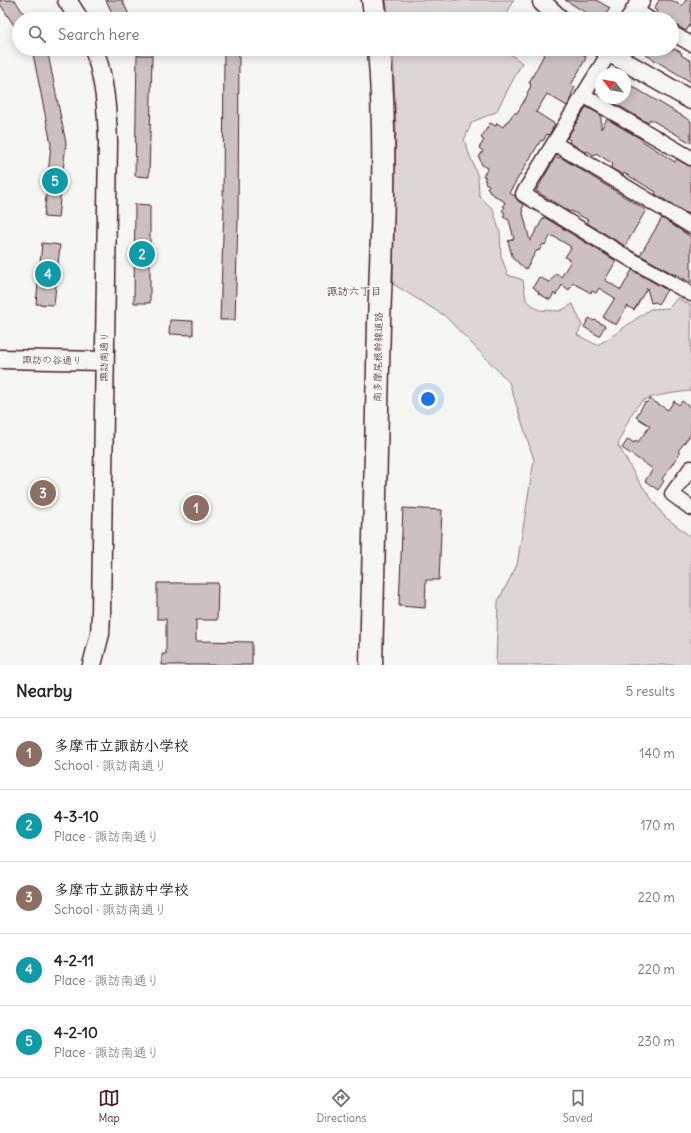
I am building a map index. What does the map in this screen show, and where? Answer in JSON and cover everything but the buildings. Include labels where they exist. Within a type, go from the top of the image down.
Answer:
[{"type":"main road","points":[[373,0],[375,12]]},
{"type":"main road","name":"南多摩尾根幹線道路","points":[[371,665],[383,205],[384,130],[379,56]]},
{"type":"street","points":[[67,0],[75,12]]},
{"type":"street","points":[[542,2],[553,12]]},
{"type":"street","points":[[679,37],[691,44]]},
{"type":"street","name":"諏訪南通り","points":[[92,665],[100,634],[101,614],[107,124],[106,94],[96,56]]},
{"type":"street","points":[[604,56],[583,95],[523,194],[691,294]]},
{"type":"street","points":[[617,56],[691,100]]},
{"type":"street","points":[[583,95],[691,158]]},
{"type":"street","points":[[554,143],[691,226]]},
{"type":"street","name":"諏訪の谷通り","points":[[0,359],[104,361]]},
{"type":"street","points":[[691,468],[672,494],[691,508]]},
{"type":"shaded area","points":[[386,0],[514,0],[508,12],[388,12]]},
{"type":"shaded area","points":[[393,56],[513,56],[522,63],[496,112],[472,122],[464,140],[478,177],[479,196],[493,209],[500,233],[501,256],[508,275],[523,280],[526,300],[539,310],[560,311],[573,304],[582,325],[577,335],[597,345],[608,339],[650,309],[669,308],[677,298],[691,305],[691,391],[656,396],[640,403],[630,417],[618,445],[638,480],[664,516],[691,537],[691,665],[496,665],[498,601],[517,565],[534,460],[509,382],[445,316],[393,284],[396,129]]},
{"type":"place","name":"4-2-10","points":[[55,181]]},
{"type":"place","name":"4-3-10","points":[[142,254]]},
{"type":"place","name":"4-2-11","points":[[48,274]]},
{"type":"place","name":"多摩市立諏訪中学校","points":[[43,493]]},
{"type":"place","name":"多摩市立諏訪小学校","points":[[196,508]]},
{"type":"district","name":"諏訪六丁目","points":[[354,291]]}]
